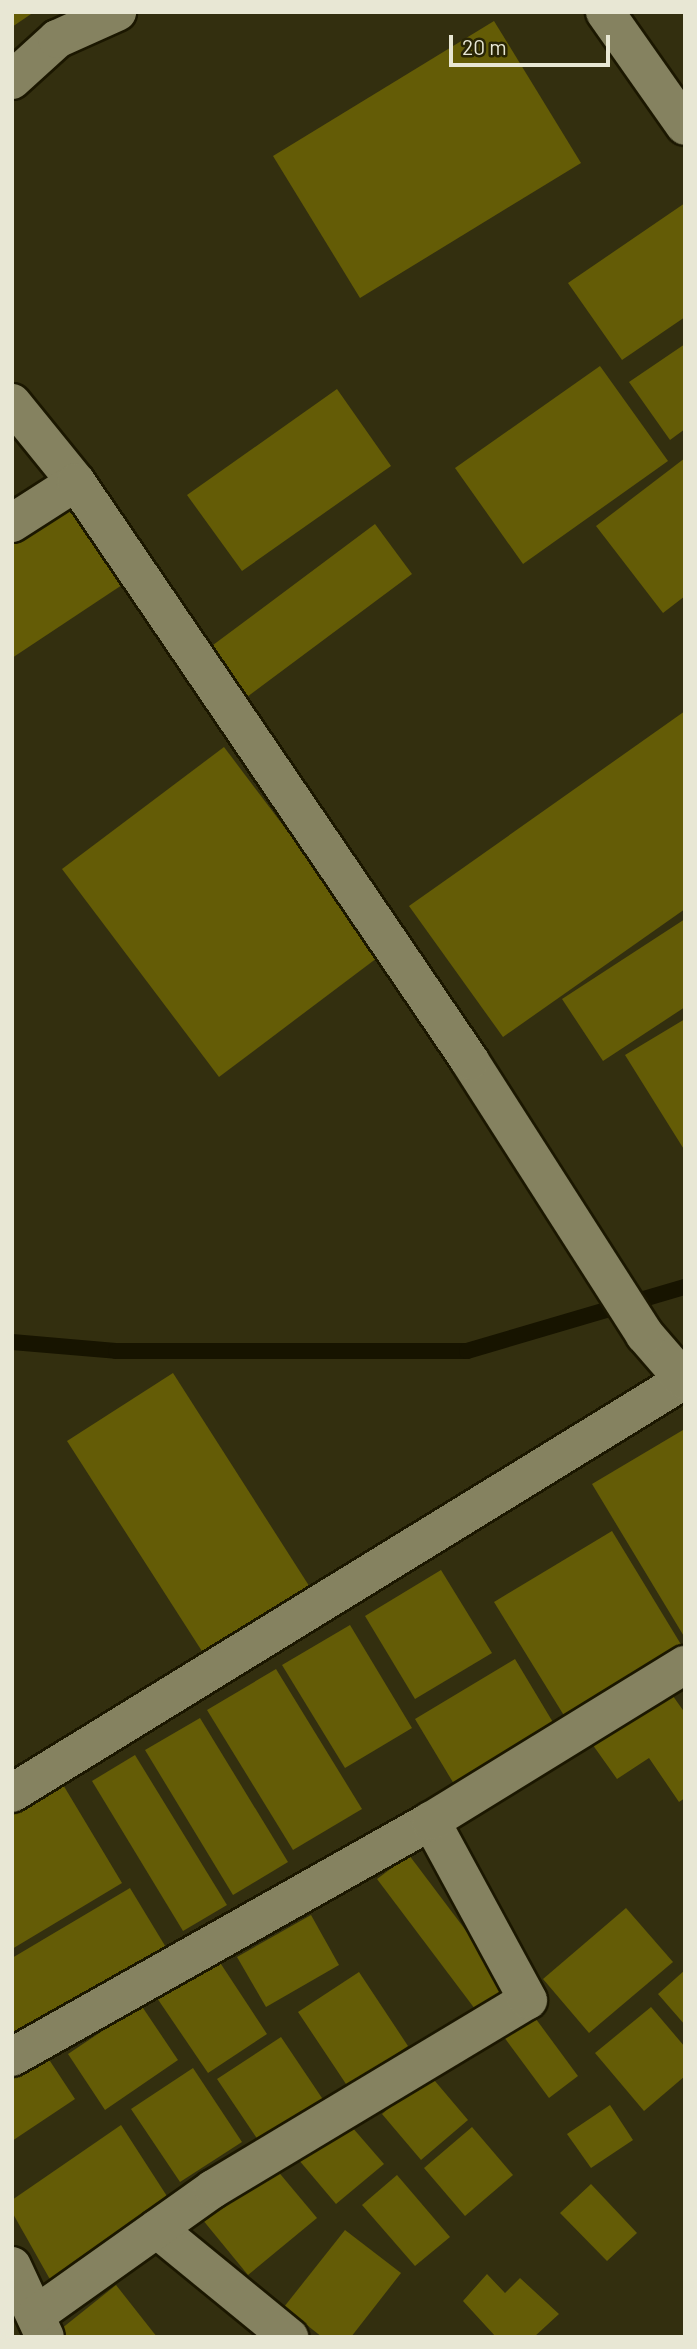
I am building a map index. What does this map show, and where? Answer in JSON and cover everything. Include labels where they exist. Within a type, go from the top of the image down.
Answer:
[{"type":"street","points":[[12,80],[50,26],[117,12]]},
{"type":"street","points":[[605,12],[685,126]]},
{"type":"street","points":[[12,403],[76,481],[586,1242],[645,1335],[684,1380],[12,1793]]},
{"type":"street","points":[[12,523],[76,481]]},
{"type":"street","points":[[12,2057],[431,1821],[685,1665]]},
{"type":"street","points":[[12,2266],[41,2325],[157,2229],[213,2189],[528,2000],[431,1821]]},
{"type":"street","points":[[157,2229],[289,2337]]},
{"type":"building","points":[[12,12],[34,12],[12,27]]},
{"type":"building","points":[[494,21],[581,163],[360,298],[273,156]]},
{"type":"building","points":[[685,203],[685,317],[622,360],[568,283]]},
{"type":"building","points":[[685,344],[685,429],[670,440],[629,382]]},
{"type":"building","points":[[600,366],[668,461],[523,564],[455,468]]},
{"type":"building","points":[[337,389],[391,466],[242,571],[187,495]]},
{"type":"building","points":[[685,458],[685,596],[663,613],[596,526]]},
{"type":"building","points":[[65,501],[122,585],[12,658],[12,536]]},
{"type":"building","points":[[375,524],[412,574],[247,697],[209,648]]},
{"type":"building","points":[[685,711],[685,909],[503,1037],[409,906]]},
{"type":"building","points":[[224,747],[381,955],[219,1077],[62,869]]},
{"type":"building","points":[[685,919],[685,1007],[603,1061],[562,999]]},
{"type":"building","points":[[685,1019],[685,1151],[625,1055]]},
{"type":"building","points":[[173,1373],[313,1592],[207,1659],[67,1441]]},
{"type":"building","points":[[683,1430],[685,1433],[685,1638],[592,1484]]},
{"type":"building","points":[[612,1531],[685,1651],[568,1722],[494,1602]]},
{"type":"building","points":[[441,1570],[492,1653],[415,1699],[365,1616]]},
{"type":"building","points":[[350,1625],[412,1728],[345,1768],[282,1665]]},
{"type":"building","points":[[515,1659],[557,1729],[457,1789],[415,1719]]},
{"type":"building","points":[[276,1669],[362,1809],[293,1850],[207,1710]]},
{"type":"building","points":[[668,1689],[685,1713],[685,1798],[679,1802],[649,1758],[617,1779],[590,1741]]},
{"type":"building","points":[[200,1718],[288,1862],[233,1895],[145,1750]]},
{"type":"building","points":[[135,1755],[227,1905],[183,1931],[92,1781]]},
{"type":"building","points":[[59,1778],[122,1883],[12,1949],[12,1806]]},
{"type":"building","points":[[409,1855],[513,1993],[481,2017],[377,1879]]},
{"type":"building","points":[[130,1888],[167,1949],[12,2043],[12,1958]]},
{"type":"building","points":[[626,1908],[673,1962],[589,2033],[543,1979]]},
{"type":"building","points":[[311,1915],[339,1965],[266,2007],[237,1957]]},
{"type":"building","points":[[217,1958],[267,2034],[208,2073],[157,1998]]},
{"type":"building","points":[[685,1970],[685,2025],[658,1994]]},
{"type":"building","points":[[359,1972],[408,2046],[348,2087],[298,2012]]},
{"type":"building","points":[[141,2005],[178,2060],[105,2110],[68,2054]]},
{"type":"building","points":[[651,2007],[685,2047],[685,2076],[644,2111],[595,2053]]},
{"type":"building","points":[[533,2015],[578,2076],[549,2098],[504,2037]]},
{"type":"building","points":[[281,2037],[326,2104],[262,2146],[217,2079]]},
{"type":"building","points":[[44,2052],[75,2099],[12,2141],[12,2073]]},
{"type":"building","points":[[193,2068],[242,2142],[180,2182],[131,2109]]},
{"type":"building","points":[[429,2074],[468,2120],[421,2160],[382,2114]]},
{"type":"building","points":[[610,2105],[633,2140],[591,2168],[567,2134]]},
{"type":"building","points":[[345,2119],[384,2164],[336,2204],[298,2159]]},
{"type":"building","points":[[121,2125],[174,2207],[56,2290],[12,2212],[12,2200]]},
{"type":"building","points":[[472,2127],[513,2175],[465,2216],[424,2168]]},
{"type":"building","points":[[271,2163],[317,2218],[248,2275],[202,2219]]},
{"type":"building","points":[[397,2175],[450,2237],[415,2266],[362,2205]]},
{"type":"building","points":[[591,2184],[637,2233],[607,2261],[560,2213]]},
{"type":"building","points":[[345,2230],[401,2273],[351,2337],[322,2337],[284,2307]]},
{"type":"building","points":[[487,2274],[505,2293],[520,2278],[559,2314],[534,2337],[496,2337],[463,2301]]},
{"type":"building","points":[[116,2285],[157,2337],[59,2337],[56,2333]]},
{"type":"waterway","points":[[12,1342],[116,1351],[467,1351],[685,1287]]}]
